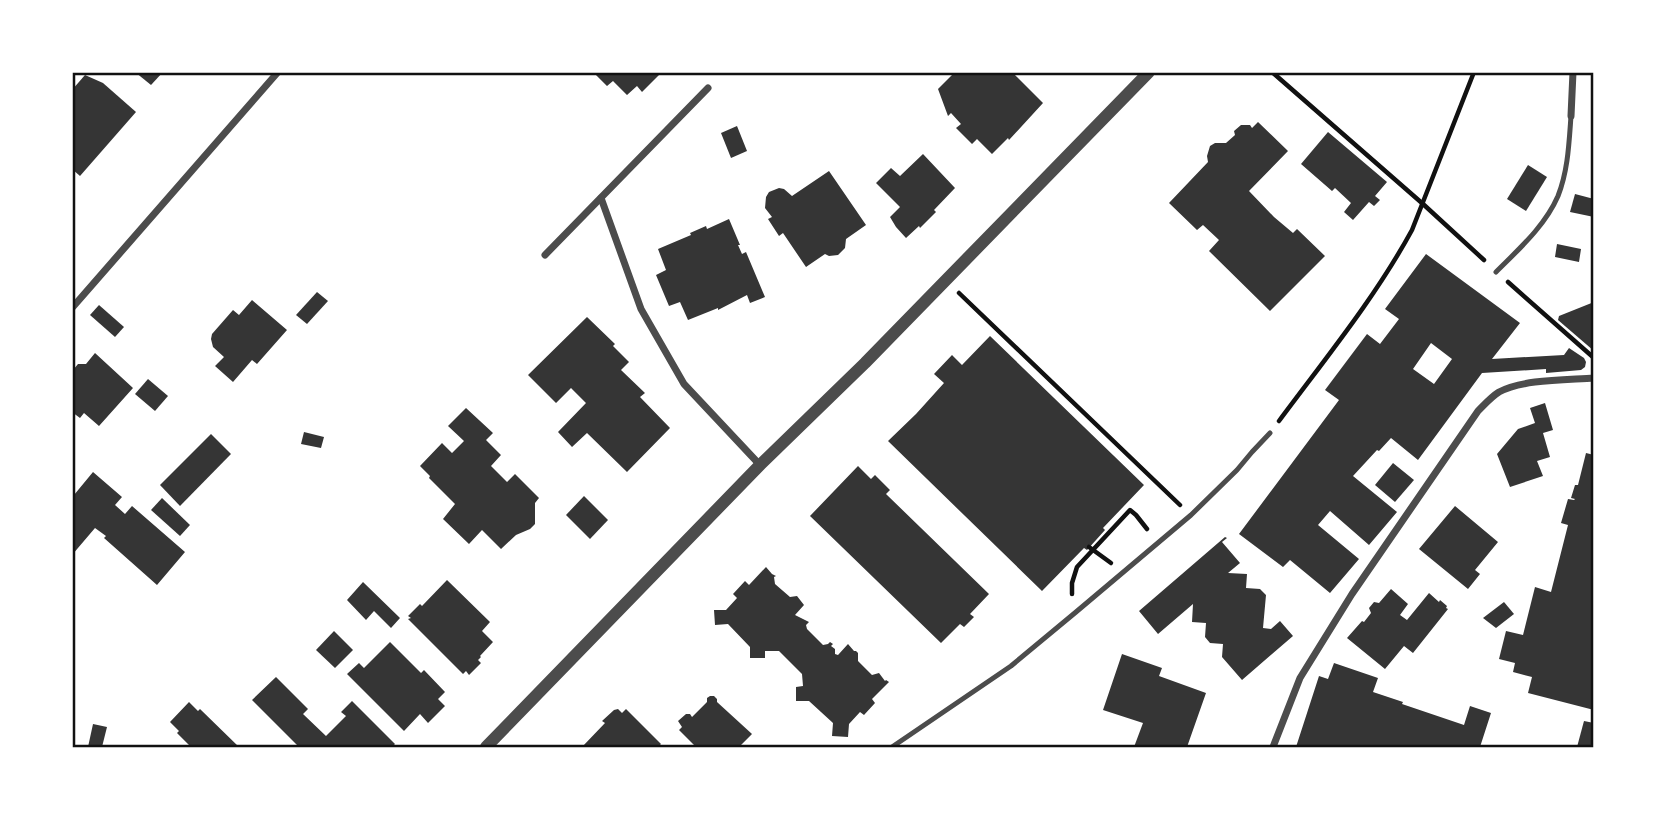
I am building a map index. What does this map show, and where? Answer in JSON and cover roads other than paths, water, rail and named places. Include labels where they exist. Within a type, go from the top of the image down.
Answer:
[{"type":"street","points":[[72,308],[278,72]]},
{"type":"street","points":[[486,747],[760,465],[865,363],[1149,72]]},
{"type":"street","points":[[1571,116],[1573,72]]},
{"type":"street","points":[[545,255],[708,88]]},
{"type":"street","points":[[601,198],[641,309],[684,384],[760,465]]},
{"type":"street","points":[[1273,747],[1300,678],[1352,594],[1478,411],[1489,399],[1522,384],[1594,378]]},
{"type":"lane","points":[[1496,272],[1531,237],[1558,197],[1568,157],[1571,116]]},
{"type":"lane","points":[[892,747],[1011,666],[1191,515],[1270,433]]}]
